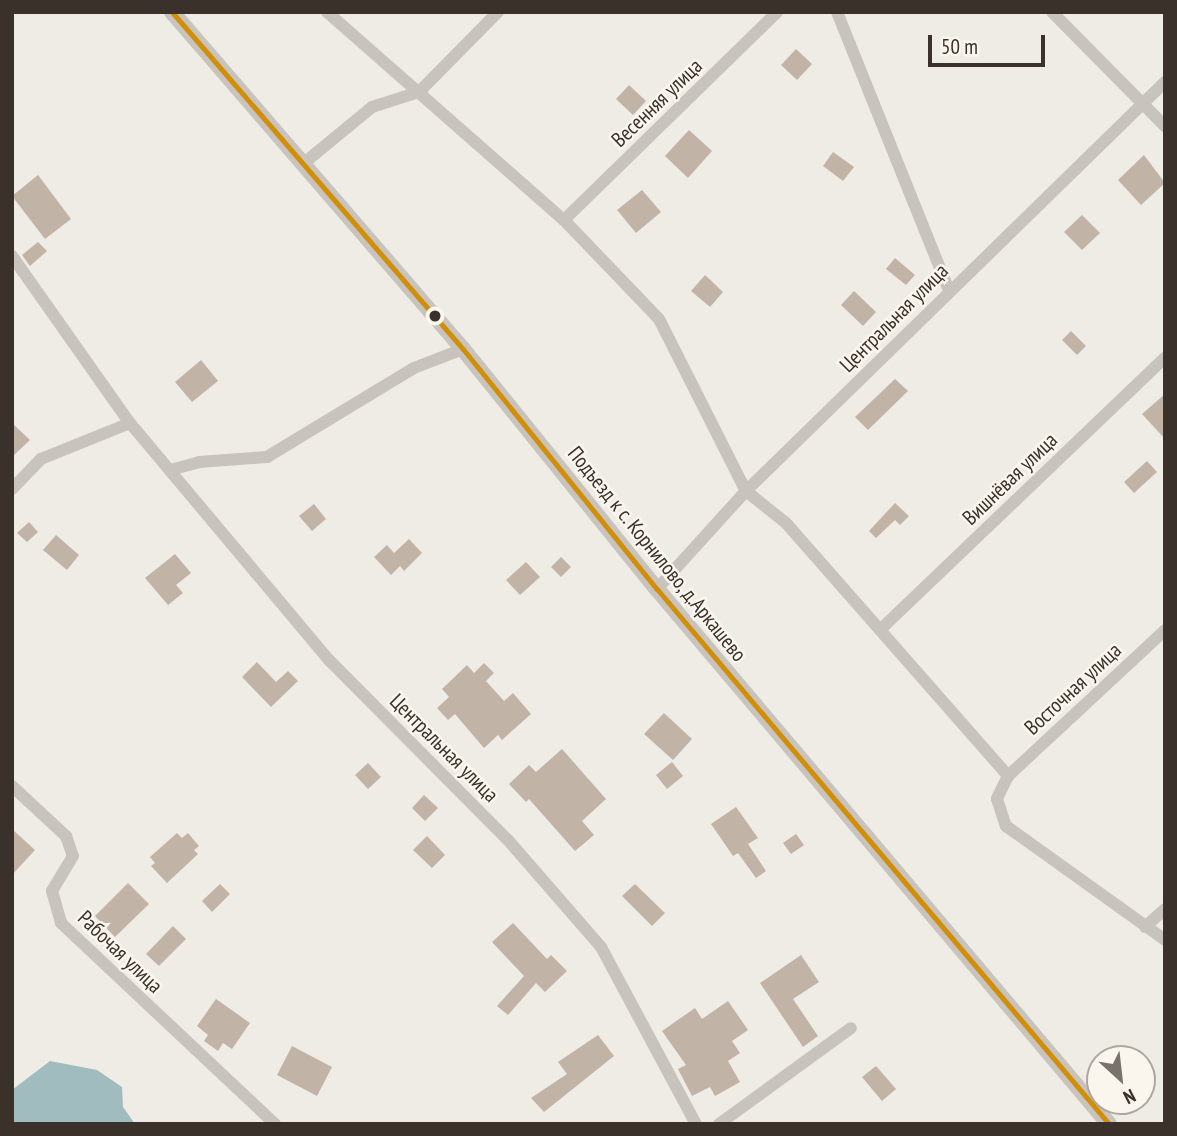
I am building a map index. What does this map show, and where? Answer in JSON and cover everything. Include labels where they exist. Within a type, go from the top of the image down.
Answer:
[{"type":"street","name":"Подъезд к с. Корнилово, д.Аркашево","points":[[172,12],[463,349],[657,589],[1109,1124]]},
{"type":"street","points":[[327,12],[564,220],[659,319],[747,491],[786,523],[882,628],[1008,776],[998,799],[1006,826],[1165,940]]},
{"type":"street","points":[[304,163],[372,107],[419,92],[498,12]]},
{"type":"street","name":"Весенняя улица","points":[[564,220],[777,12]]},
{"type":"street","points":[[837,12],[949,290]]},
{"type":"street","points":[[1052,12],[1165,126]]},
{"type":"street","name":"Центральная улица","points":[[657,589],[747,491],[949,290],[1165,82]]},
{"type":"street","name":"Центральная улица","points":[[12,256],[130,423],[330,661],[508,840],[601,947],[696,1124]]},
{"type":"street","points":[[170,470],[199,461],[267,457],[414,368],[463,349]]},
{"type":"street","name":"Вишнёвая улица","points":[[882,628],[1165,358]]},
{"type":"street","points":[[12,489],[41,459],[130,423]]},
{"type":"street","name":"Восточная улица","points":[[1008,776],[1165,630]]},
{"type":"street","name":"Рабочая улица","points":[[12,786],[66,836],[73,856],[52,891],[61,923],[275,1124]]},
{"type":"street","points":[[1145,927],[1165,909]]},
{"type":"street","points":[[719,1124],[851,1028]]},
{"type":"water","points":[[50,1061],[97,1070],[122,1087],[123,1107],[135,1124],[12,1124],[12,1090]]},
{"type":"building","points":[[796,49],[812,64],[797,80],[781,65]]},
{"type":"building","points":[[629,85],[646,101],[633,115],[616,99]]},
{"type":"building","points":[[689,130],[712,151],[688,178],[665,156]]},
{"type":"building","points":[[833,152],[854,167],[843,181],[823,166]]},
{"type":"building","points":[[1144,155],[1165,183],[1141,205],[1118,180]]},
{"type":"building","points":[[38,175],[71,219],[45,239],[12,196]]},
{"type":"building","points":[[642,190],[661,212],[636,233],[617,210]]},
{"type":"building","points":[[1082,215],[1100,233],[1082,250],[1064,232]]},
{"type":"building","points":[[38,242],[47,251],[30,266],[22,255]]},
{"type":"building","points":[[895,258],[915,275],[906,285],[886,269]]},
{"type":"building","points":[[705,275],[723,292],[710,307],[691,291]]},
{"type":"building","points":[[854,291],[876,312],[863,326],[841,305]]},
{"type":"building","points":[[1071,331],[1086,346],[1077,355],[1062,340]]},
{"type":"building","points":[[201,360],[218,381],[192,402],[175,382]]},
{"type":"building","points":[[895,379],[908,391],[868,430],[855,417]]},
{"type":"building","points":[[1165,394],[1165,439],[1142,414]]},
{"type":"building","points":[[12,423],[30,440],[12,457]]},
{"type":"building","points":[[1147,461],[1157,472],[1134,493],[1124,482]]},
{"type":"building","points":[[895,503],[909,516],[900,525],[895,520],[876,538],[869,531]]},
{"type":"building","points":[[314,504],[326,519],[312,531],[299,516]]},
{"type":"building","points":[[29,522],[38,532],[27,542],[17,533]]},
{"type":"building","points":[[56,535],[79,555],[67,570],[43,550]]},
{"type":"building","points":[[409,539],[422,553],[404,571],[400,566],[391,575],[374,557],[387,545],[394,553]]},
{"type":"building","points":[[175,554],[191,573],[176,585],[183,593],[168,605],[145,578]]},
{"type":"building","points":[[561,557],[571,567],[561,577],[551,567]]},
{"type":"building","points":[[526,562],[540,577],[520,595],[506,580]]},
{"type":"building","points":[[257,662],[276,682],[288,671],[298,681],[271,707],[242,677]]},
{"type":"building","points":[[484,663],[494,673],[486,681],[504,701],[513,693],[531,714],[502,740],[498,735],[484,748],[455,714],[448,720],[437,708],[449,697],[442,689],[467,665],[474,673]]},
{"type":"building","points":[[664,713],[692,739],[673,760],[644,734]]},
{"type":"building","points":[[562,749],[606,799],[582,821],[594,835],[575,851],[529,799],[526,802],[509,784],[529,765],[536,772]]},
{"type":"building","points":[[672,762],[683,776],[667,789],[656,775]]},
{"type":"building","points":[[368,763],[381,777],[368,789],[355,775]]},
{"type":"building","points":[[424,795],[438,808],[425,821],[412,808]]},
{"type":"building","points":[[736,807],[758,838],[748,844],[766,871],[756,878],[738,853],[733,856],[711,824]]},
{"type":"building","points":[[12,829],[35,850],[12,875]]},
{"type":"building","points":[[177,833],[182,838],[188,833],[199,846],[194,850],[198,854],[167,883],[151,866],[155,863],[150,857]]},
{"type":"building","points":[[796,834],[804,845],[791,854],[783,843]]},
{"type":"building","points":[[427,836],[445,855],[432,868],[413,850]]},
{"type":"building","points":[[128,883],[149,904],[115,937],[95,916]]},
{"type":"building","points":[[220,884],[230,894],[212,912],[202,901]]},
{"type":"building","points":[[635,884],[665,913],[652,926],[622,896]]},
{"type":"building","points":[[513,923],[547,959],[551,955],[567,971],[545,992],[536,983],[508,1015],[497,1006],[524,976],[492,942]]},
{"type":"building","points":[[173,926],[186,939],[159,966],[146,954]]},
{"type":"building","points":[[801,955],[819,982],[793,999],[818,1036],[803,1047],[760,983]]},
{"type":"building","points":[[216,999],[250,1023],[232,1049],[223,1043],[218,1051],[204,1041],[208,1035],[197,1026]]},
{"type":"building","points":[[728,1001],[748,1030],[732,1041],[740,1053],[728,1061],[740,1082],[715,1096],[710,1087],[692,1096],[678,1069],[686,1065],[662,1031],[695,1008],[702,1019]]},
{"type":"building","points":[[598,1035],[614,1056],[544,1112],[531,1098],[567,1074],[558,1062]]},
{"type":"building","points":[[292,1046],[332,1067],[317,1096],[277,1075]]},
{"type":"building","points":[[876,1066],[896,1089],[882,1101],[862,1077]]},
{"type":"transit line","points":[[172,12],[463,349],[657,589],[1109,1124]]}]
